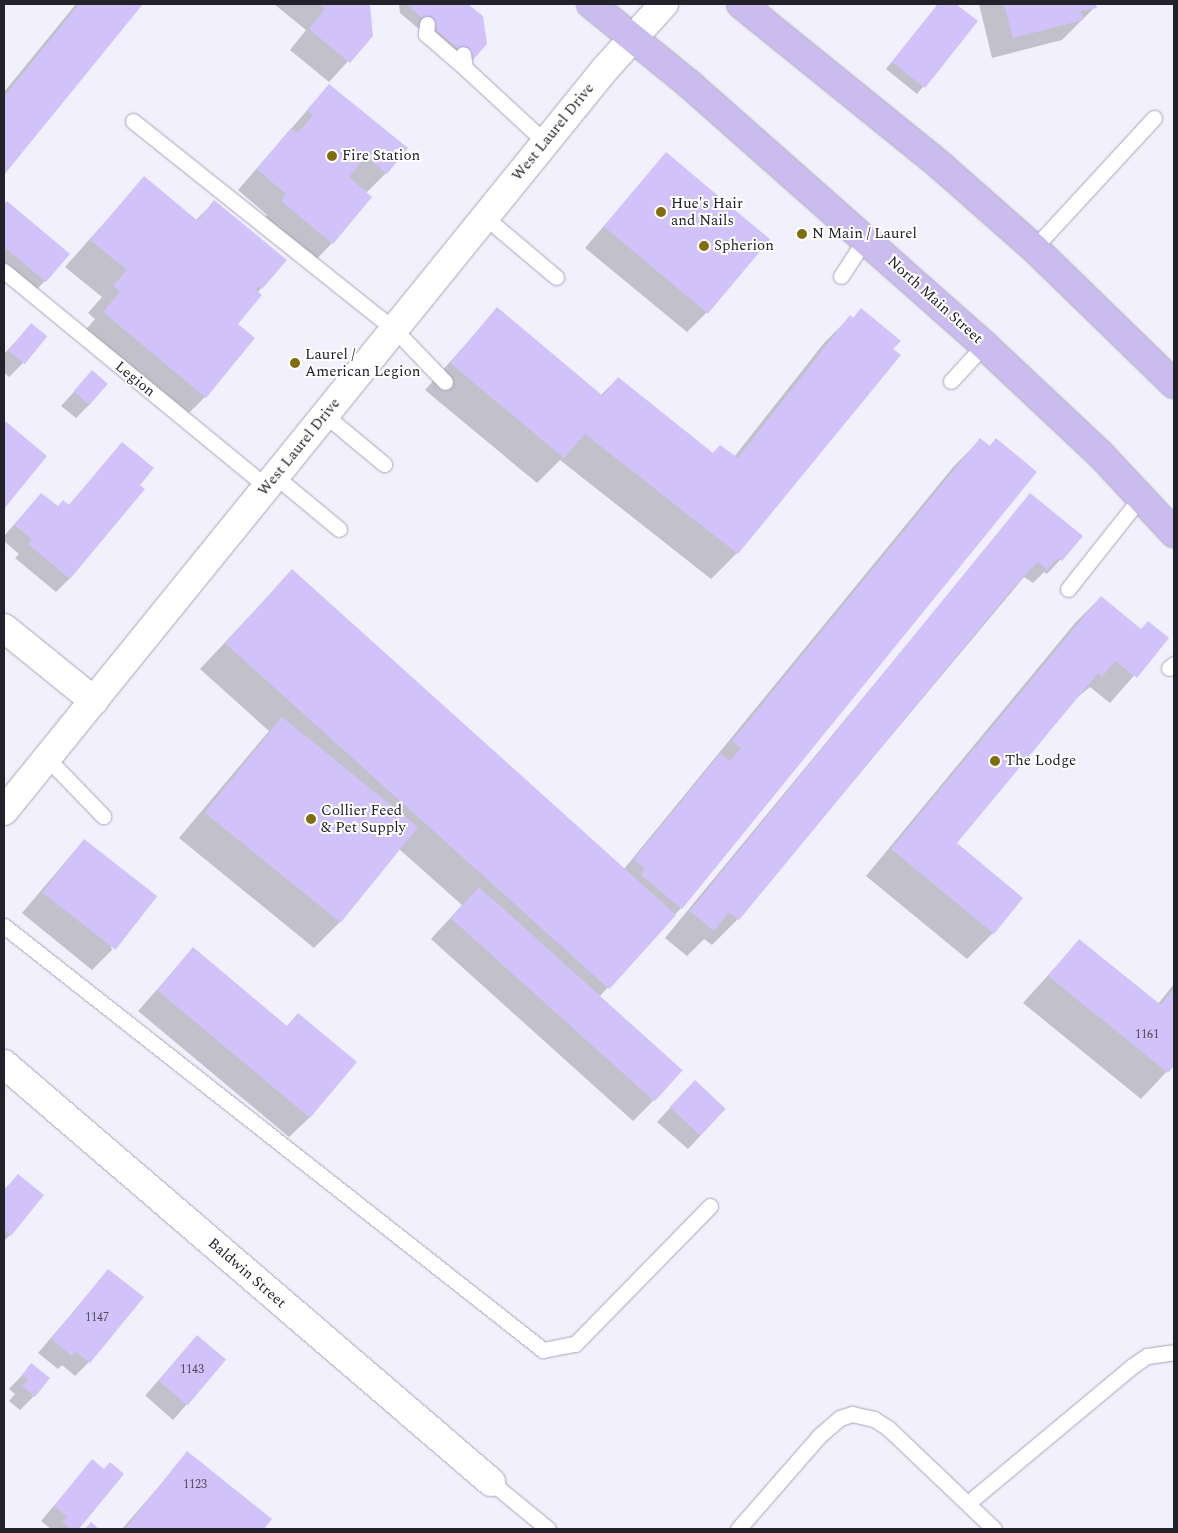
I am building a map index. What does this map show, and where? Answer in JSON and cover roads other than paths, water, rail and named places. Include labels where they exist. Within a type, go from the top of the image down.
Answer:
[{"type":"main road","name":"North Main Street","points":[[591,4],[866,238],[984,345],[1141,497],[1174,533]]},
{"type":"main road","name":"West Laurel Drive","points":[[4,811],[395,330],[545,142],[632,38],[664,4]]},
{"type":"main road","points":[[741,4],[942,167],[1034,248],[1174,384]]},
{"type":"main road","points":[[4,628],[94,701]]},
{"type":"main road","name":"Baldwin Street","points":[[4,1064],[491,1482]]},
{"type":"lane","points":[[427,24],[426,34],[464,61],[545,142]]},
{"type":"lane","points":[[1034,248],[1154,118]]},
{"type":"lane","points":[[133,120],[395,330],[445,382]]},
{"type":"lane","points":[[485,217],[556,276]]},
{"type":"lane","points":[[841,276],[866,238]]},
{"type":"lane","name":"Legion","points":[[4,271],[271,481],[339,529]]},
{"type":"lane","points":[[951,381],[984,345]]},
{"type":"lane","points":[[325,415],[384,464]]},
{"type":"lane","points":[[1068,589],[1141,497]]},
{"type":"lane","points":[[47,758],[103,816]]},
{"type":"lane","points":[[4,926],[543,1350],[575,1344],[710,1206]]},
{"type":"lane","points":[[968,1503],[1131,1366],[1147,1356],[1174,1352]]},
{"type":"lane","points":[[738,1529],[819,1436],[840,1418],[852,1414],[874,1419],[888,1428],[994,1529]]},
{"type":"lane","points":[[491,1482],[548,1529]]},
{"type":"place","name":"Fire Station","points":[[332,156]]},
{"type":"place","name":"Hue's Hair and Nails","points":[[661,212]]},
{"type":"place","name":"N Main / Laurel","points":[[802,234]]},
{"type":"place","name":"Spherion","points":[[704,246]]},
{"type":"place","name":"Laurel / American Legion","points":[[295,363]]},
{"type":"place","name":"The Lodge","points":[[995,761]]},
{"type":"place","name":"Collier Feed & Pet Supply","points":[[311,819]]}]
